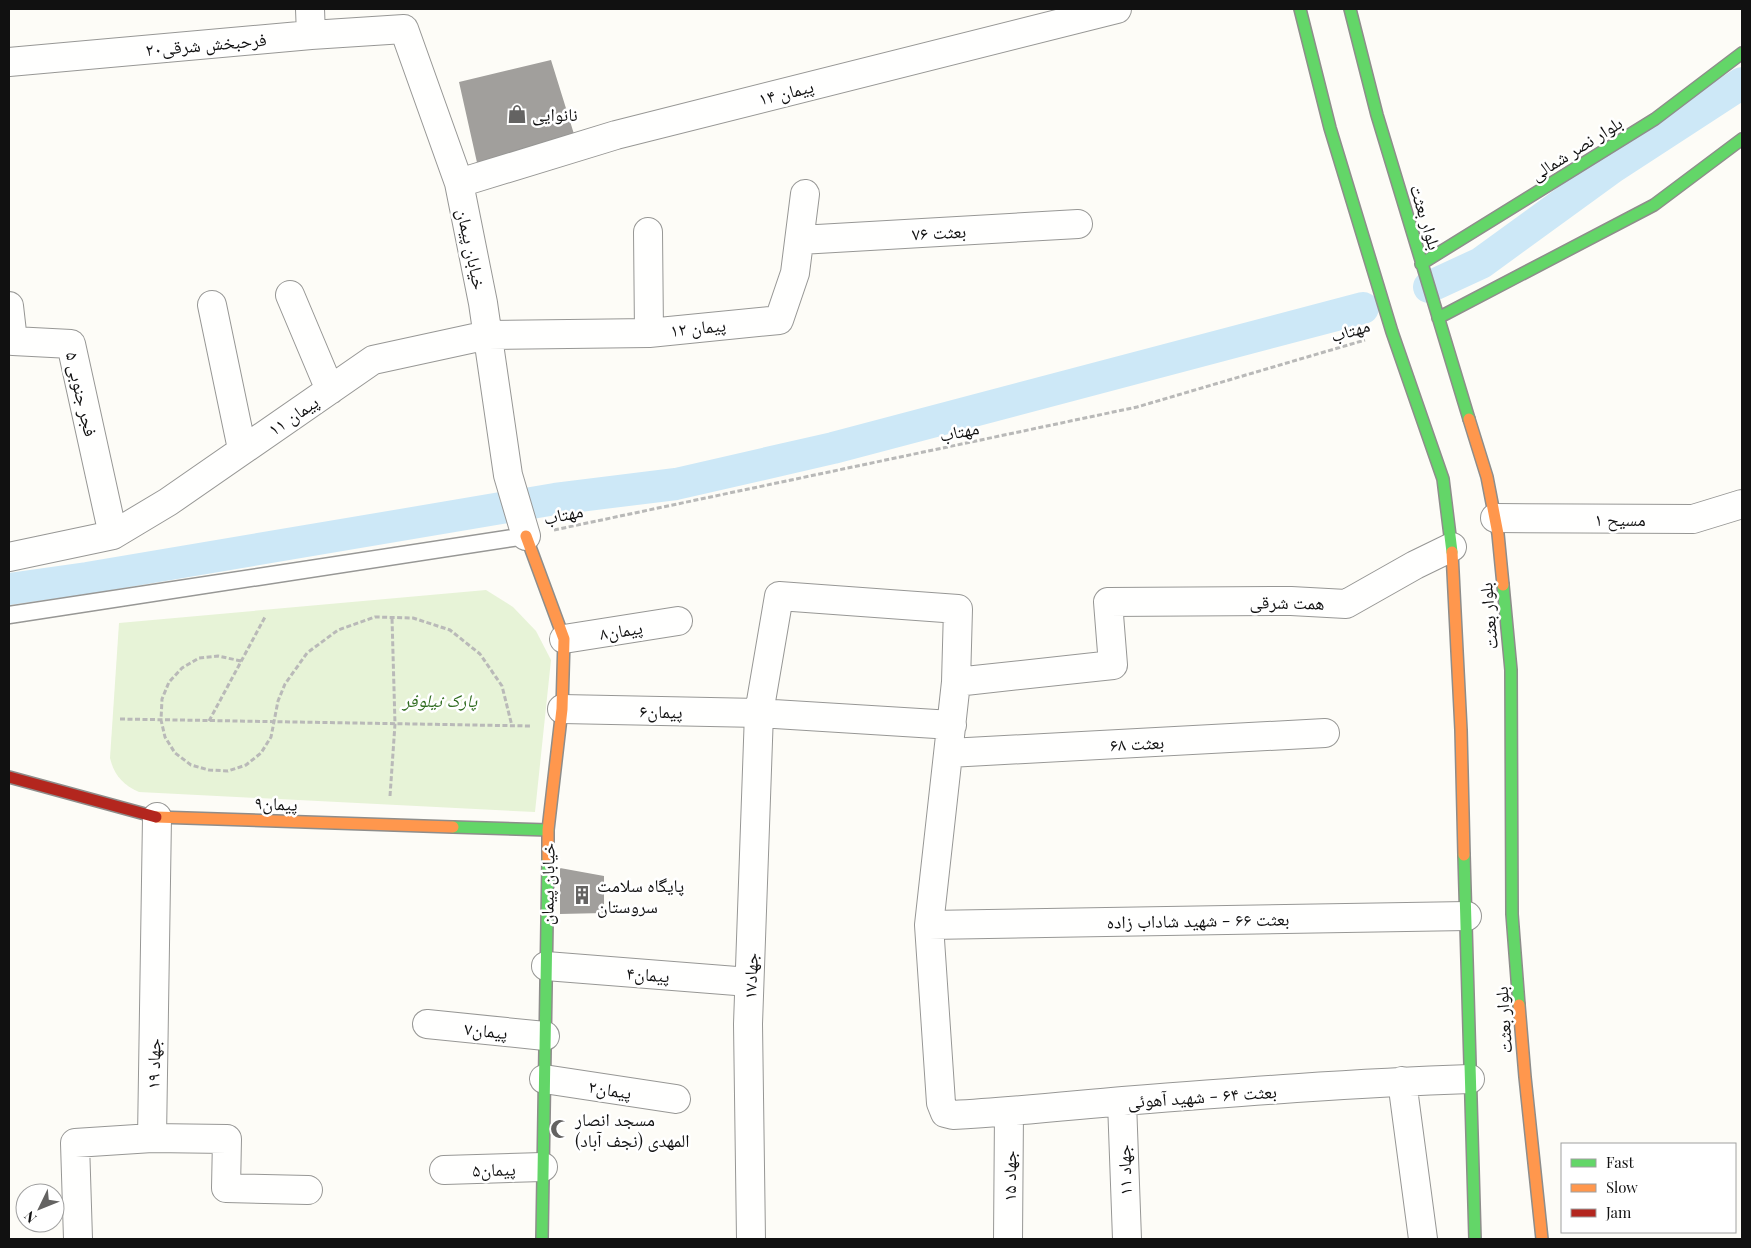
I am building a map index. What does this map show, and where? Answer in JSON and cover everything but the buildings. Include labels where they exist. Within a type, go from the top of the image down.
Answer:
[{"type":"street","name":"پیمان ۱۴","points":[[459,183],[616,135],[1117,9]]},
{"type":"street","name":"بلوار بعثت","points":[[1300,9],[1330,128],[1392,332],[1443,479],[1452,548],[1461,730],[1475,1239]]},
{"type":"street","name":"بلوار بعثت","points":[[1350,9],[1377,115],[1486,477],[1498,534],[1511,670],[1512,914],[1524,1077],[1542,1239]]},
{"type":"street","name":"فرحبخش شرقی۲۰","points":[[9,62],[310,22],[404,30]]},
{"type":"street","name":"خیابان پیمان","points":[[404,30],[459,183],[488,335],[508,475],[524,528],[564,639],[560,718],[548,830],[542,1239]]},
{"type":"street","name":"بلوار نصر شمالی","points":[[1421,264],[1656,119],[1742,53]]},
{"type":"street","points":[[1438,318],[1654,205],[1742,140]]},
{"type":"street","name":"پیمان ۱۲","points":[[488,335],[649,333],[779,320],[795,273],[805,194]]},
{"type":"street","name":"بعثت ۷۶","points":[[800,240],[1078,224]]},
{"type":"street","points":[[648,232],[649,333]]},
{"type":"street","points":[[290,295],[330,390]]},
{"type":"street","points":[[212,305],[242,449]]},
{"type":"street","name":"فجر جنوبی ۵","points":[[9,306],[13,341],[71,344],[114,534]]},
{"type":"street","name":"پیمان ۱۱","points":[[9,557],[114,534],[168,502],[373,360],[488,335]]},
{"type":"street","name":"مسیح ۱","points":[[1495,518],[1693,519],[1742,504]]},
{"type":"street","name":"همت شرقی","points":[[956,682],[1114,665],[1108,602],[1291,601],[1346,604],[1415,565],[1452,548]]},
{"type":"street","name":"جهاد۱۷","points":[[751,1239],[748,1024],[759,713],[779,596],[958,609],[956,682]]},
{"type":"street","name":"پیمان۸","points":[[564,639],[678,621]]},
{"type":"street","points":[[929,925],[956,682]]},
{"type":"street","name":"پیمان۶","points":[[560,718],[759,713],[952,725]]},
{"type":"street","name":"بعثت ۶۸","points":[[949,753],[1326,733]]},
{"type":"street","name":"پیمان۹","points":[[9,777],[157,817],[548,830]]},
{"type":"street","name":"جهاد ۱۹","points":[[152,1138],[157,817]]},
{"type":"street","name":"بعثت ۶۶ - شهید شاداب زاده","points":[[929,925],[1466,916]]},
{"type":"street","name":"بعثت ۶۴ - شهید آهوئی","points":[[929,925],[941,1103],[945,1114],[1009,1112],[1402,1081],[1470,1079]]},
{"type":"street","name":"پیمان۴","points":[[546,966],[749,982]]},
{"type":"street","name":"پیمان۷","points":[[427,1024],[545,1036]]},
{"type":"street","name":"پیمان۲","points":[[544,1080],[676,1099]]},
{"type":"street","points":[[1402,1081],[1423,1239]]},
{"type":"street","name":"جهاد ۱۱","points":[[1122,1102],[1126,1239]]},
{"type":"street","name":"جهاد ۱۵","points":[[1008,1239],[1009,1112]]},
{"type":"street","points":[[78,1239],[75,1143],[152,1138],[227,1139],[226,1188],[308,1190]]},
{"type":"street","name":"پیمان۵","points":[[444,1170],[543,1167]]},
{"type":"lane","points":[[9,615],[524,528]]},
{"type":"path","name":"مهتاب","points":[[524,528],[1137,407],[1392,332]]},
{"type":"path","points":[[209,721],[265,617]]},
{"type":"path","points":[[241,661],[218,656],[199,658],[182,668],[169,682],[162,699],[161,720],[165,737],[175,753],[190,765],[209,770],[228,771],[246,765],[261,753],[271,737],[278,701],[285,684],[307,653],[338,630],[375,617],[413,618],[450,630],[480,654],[502,686],[512,726]]},
{"type":"path","points":[[388,824],[395,724],[392,618]]},
{"type":"path","points":[[120,719],[512,726],[560,718]]},
{"type":"green space","name":"پارک نیلوفر","points":[[486,590],[513,607],[536,631],[551,660],[535,812],[139,792],[124,783],[114,769],[110,758],[119,623]]},
{"type":"waterway","points":[[1429,287],[1481,263],[1613,167],[1742,83]]},
{"type":"waterway","points":[[9,589],[87,578],[555,499],[676,484],[833,448],[1363,308]]},
{"type":"traffic: fast","points":[[1300,9],[1330,128],[1392,332],[1443,479],[1452,552]]},
{"type":"traffic: fast","points":[[1350,9],[1377,115],[1469,419]]},
{"type":"traffic: fast","points":[[1421,264],[1655,119],[1742,53]]},
{"type":"traffic: fast","points":[[1438,318],[1654,205],[1742,139]]},
{"type":"traffic: fast","points":[[1503,585],[1511,670],[1512,914],[1519,1005]]},
{"type":"traffic: fast","points":[[453,827],[548,830]]},
{"type":"traffic: fast","points":[[1464,855],[1475,1239]]},
{"type":"traffic: fast","points":[[542,1239],[548,859]]},
{"type":"traffic: slow","points":[[1469,419],[1487,477],[1498,534],[1503,585]]},
{"type":"traffic: slow","points":[[526,536],[564,639],[562,709],[548,830],[548,859]]},
{"type":"traffic: slow","points":[[1452,552],[1461,730],[1464,855]]},
{"type":"traffic: slow","points":[[156,817],[453,827]]},
{"type":"traffic: slow","points":[[1519,1005],[1542,1239]]},
{"type":"traffic: jam","points":[[9,777],[156,817]]},
{"type":"place","name":"نانوایی","points":[[517,114]]},
{"type":"place","name":"پایگاه سلامت سروستان","points":[[582,895]]},
{"type":"place","name":"مسجد انصار المهدی (نجف آباد)","points":[[560,1129]]}]
